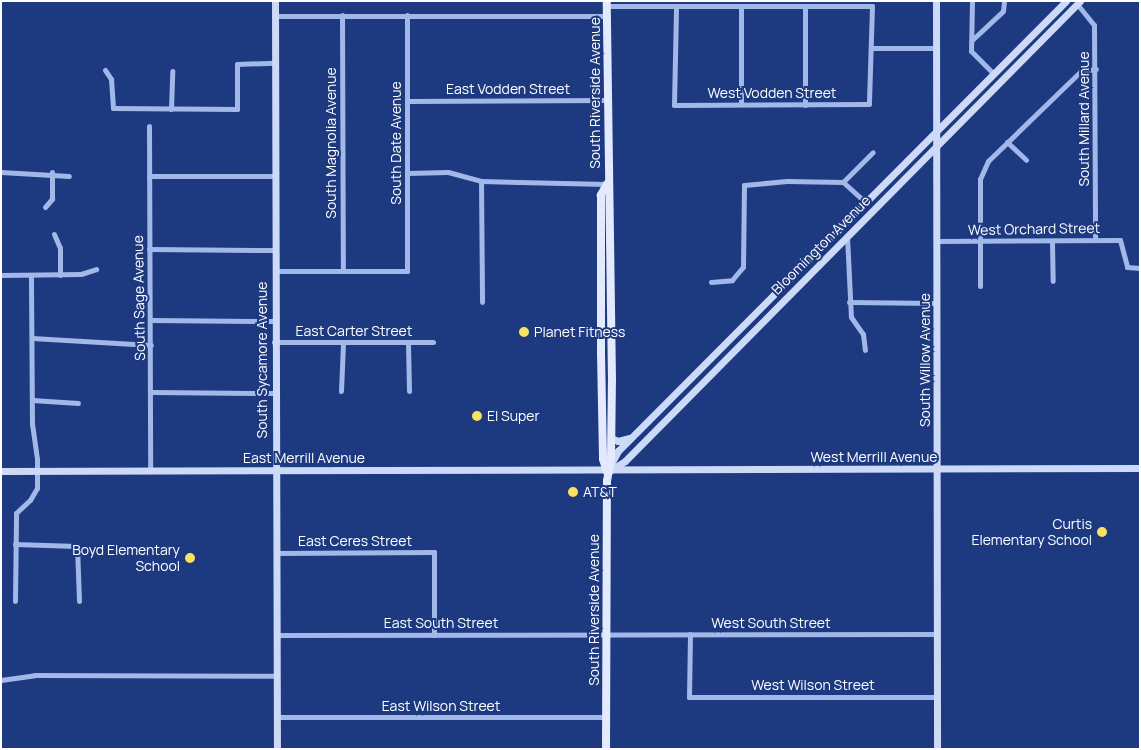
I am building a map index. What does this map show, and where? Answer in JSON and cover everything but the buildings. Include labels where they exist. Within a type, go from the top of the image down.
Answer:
[{"type":"main road","name":"South Sycamore Avenue","points":[[275,1],[276,176],[274,342],[277,749]]},
{"type":"main road","name":"South Willow Avenue","points":[[936,1],[938,241],[937,749]]},
{"type":"main road","name":"Bloomington Avenue","points":[[607,472],[618,451],[1066,1]]},
{"type":"main road","name":"Bloomington Avenue","points":[[607,472],[625,461],[1079,3]]},
{"type":"main road","name":"South Riverside Avenue","points":[[606,749],[607,472],[611,438],[611,192],[607,184],[607,4]]},
{"type":"main road","name":"South Riverside Avenue","points":[[607,184],[601,195],[600,353],[603,459],[607,472]]},
{"type":"main road","points":[[611,438],[618,441],[632,437]]},
{"type":"main road","name":"West Merrill Avenue","points":[[607,472],[937,468],[1140,468]]},
{"type":"main road","name":"East Merrill Avenue","points":[[1,471],[607,472]]},
{"type":"street","points":[[972,1],[971,50],[993,73]]},
{"type":"street","points":[[972,40],[1003,11],[1004,1]]},
{"type":"street","name":"South Millard Avenue","points":[[1079,3],[1094,24],[1096,69],[1096,239]]},
{"type":"street","points":[[607,4],[805,7],[872,6],[871,48],[936,48]]},
{"type":"street","name":"West Vodden Street","points":[[676,6],[674,105],[869,104],[871,48]]},
{"type":"street","points":[[741,6],[741,104]]},
{"type":"street","points":[[805,7],[805,105]]},
{"type":"street","name":"South Magnolia Avenue","points":[[342,15],[342,271]]},
{"type":"street","name":"South Date Avenue","points":[[342,271],[407,271],[407,15]]},
{"type":"street","points":[[275,16],[607,16]]},
{"type":"street","points":[[105,70],[111,79],[113,108],[237,109],[237,64],[275,63]]},
{"type":"street","points":[[980,286],[980,179],[988,161],[1081,71],[1096,69]]},
{"type":"street","points":[[171,109],[172,72]]},
{"type":"street","name":"East Vodden Street","points":[[408,101],[608,100]]},
{"type":"street","name":"South Sage Avenue","points":[[149,126],[150,470]]},
{"type":"street","points":[[1007,142],[1026,160]]},
{"type":"street","points":[[844,182],[873,152]]},
{"type":"street","points":[[1,172],[52,172],[69,176]]},
{"type":"street","points":[[45,207],[52,199],[52,172]]},
{"type":"street","points":[[408,173],[448,172],[481,180],[607,184]]},
{"type":"street","points":[[149,176],[276,176]]},
{"type":"street","points":[[481,180],[482,302]]},
{"type":"street","points":[[711,282],[729,282],[743,267],[744,185],[787,181],[844,182],[865,202]]},
{"type":"street","points":[[54,234],[60,248],[60,274]]},
{"type":"street","points":[[847,236],[851,317],[863,334],[866,350]]},
{"type":"street","name":"West Orchard Street","points":[[938,241],[1052,242],[1096,239],[1120,240],[1126,267],[1140,268]]},
{"type":"street","points":[[1052,242],[1053,281]]},
{"type":"street","points":[[149,249],[275,250]]},
{"type":"street","points":[[1,275],[81,274],[96,269]]},
{"type":"street","points":[[275,271],[342,271]]},
{"type":"street","points":[[15,601],[16,513],[30,500],[37,488],[32,400],[31,275]]},
{"type":"street","points":[[849,302],[937,303]]},
{"type":"street","points":[[150,320],[274,321]]},
{"type":"street","points":[[32,338],[151,346]]},
{"type":"street","name":"East Carter Street","points":[[274,342],[434,342]]},
{"type":"street","points":[[341,391],[343,343]]},
{"type":"street","points":[[408,343],[409,391]]},
{"type":"street","points":[[151,392],[275,392]]},
{"type":"street","points":[[32,400],[78,403]]},
{"type":"street","points":[[15,544],[77,546],[79,601]]},
{"type":"street","name":"East Ceres Street","points":[[276,553],[434,552],[434,635]]},
{"type":"street","name":"West South Street","points":[[605,633],[936,634]]},
{"type":"street","name":"East South Street","points":[[276,635],[605,633]]},
{"type":"street","name":"West Wilson Street","points":[[690,634],[689,696],[936,697]]},
{"type":"street","points":[[1,680],[35,675],[277,676]]},
{"type":"street","name":"East Wilson Street","points":[[277,717],[605,716]]},
{"type":"place","name":"Planet Fitness","points":[[524,332]]},
{"type":"place","name":"El Super","points":[[477,416]]},
{"type":"place","name":"AT&T","points":[[573,492]]},
{"type":"place","name":"Curtis Elementary School","points":[[1102,532]]},
{"type":"place","name":"Boyd Elementary School","points":[[190,558]]}]
